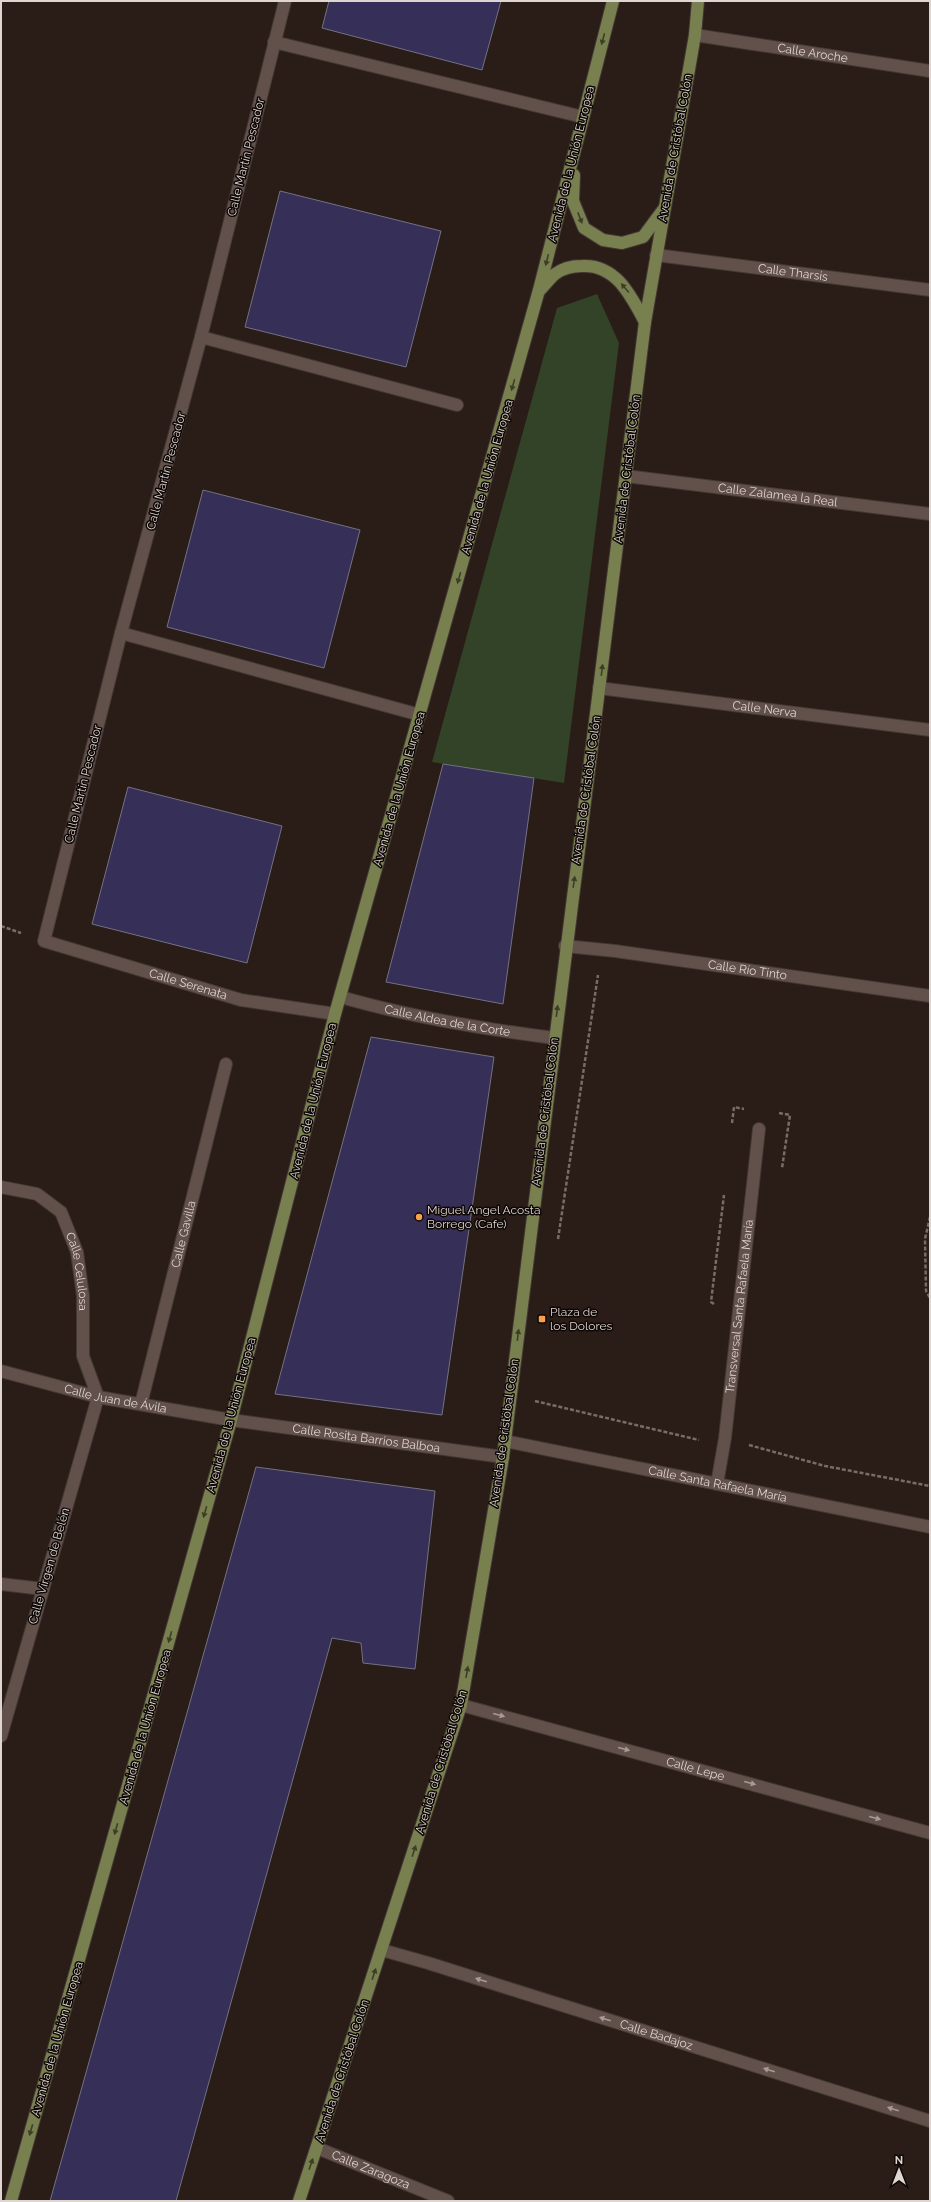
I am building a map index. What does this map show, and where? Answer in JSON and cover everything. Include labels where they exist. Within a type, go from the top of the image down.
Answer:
[{"type":"main road","name":"Avenida de la Unión Europea","points":[[11,2201],[231,1420],[336,1014],[539,290],[613,1]]},
{"type":"main road","name":"Avenida de Cristóbal Colón","points":[[299,2201],[461,1704],[503,1457],[565,946],[645,322],[695,35],[698,1]]},
{"type":"main road","points":[[575,152],[573,201],[584,228],[603,240],[622,243],[643,237],[665,208]]},
{"type":"main road","points":[[539,290],[556,274],[571,266],[593,265],[612,274],[628,290],[645,322]]},
{"type":"street","name":"Calle Martín Pescador","points":[[44,941],[121,633],[201,337],[285,1]]},
{"type":"street","name":"Calle Aroche","points":[[695,35],[930,71]]},
{"type":"street","points":[[274,42],[583,117]]},
{"type":"street","name":"Calle Tharsis","points":[[656,255],[930,290]]},
{"type":"street","points":[[201,337],[457,405]]},
{"type":"street","name":"Calle Zalamea la Real","points":[[626,476],[930,514]]},
{"type":"street","points":[[121,633],[420,715]]},
{"type":"street","name":"Calle Nerva","points":[[599,688],[930,730]]},
{"type":"street","name":"Calle Serenata","points":[[44,941],[241,1000],[336,1014]]},
{"type":"street","name":"Calle Río Tinto","points":[[565,946],[615,951],[930,996]]},
{"type":"street","name":"Calle Aldea de la Corte","points":[[341,997],[373,1006],[514,1033],[554,1038]]},
{"type":"street","name":"Calle Gavilla","points":[[141,1404],[226,1064]]},
{"type":"street","name":"Transversal Santa Rafaela María","points":[[718,1484],[725,1438],[759,1129]]},
{"type":"street","name":"Calle Celulosa","points":[[1,1187],[37,1194],[61,1212],[77,1252],[83,1296],[83,1356],[98,1397]]},
{"type":"street","name":"Calle Juan de Ávila","points":[[1,1371],[98,1397],[231,1420]]},
{"type":"street","name":"Calle Virgen de Belén","points":[[1,1736],[98,1397]]},
{"type":"street","name":"Calle Rosita Barrios Balboa","points":[[231,1420],[503,1457]]},
{"type":"street","name":"Calle Santa Rafaela María","points":[[505,1441],[930,1527]]},
{"type":"street","points":[[1,1584],[43,1589]]},
{"type":"street","name":"Calle Lepe","points":[[461,1704],[930,1833]]},
{"type":"street","name":"Calle Badajoz","points":[[382,1950],[428,1963],[930,2121]]},
{"type":"street","name":"Calle Zaragoza","points":[[317,2148],[448,2201]]},
{"type":"path","points":[[557,1244],[599,969]]},
{"type":"path","points":[[732,1131],[734,1108],[750,1110]]},
{"type":"path","points":[[774,1113],[790,1115],[781,1176]]},
{"type":"path","points":[[716,1306],[711,1302],[724,1193]]},
{"type":"path","points":[[930,1217],[925,1239],[926,1291],[930,1298]]},
{"type":"path","points":[[535,1393],[533,1401],[699,1441],[700,1435]]},
{"type":"path","points":[[747,1444],[825,1466],[930,1486]]},
{"type":"green space","points":[[597,294],[619,343],[564,783],[432,762],[557,308]]},
{"type":"building","points":[[329,1],[501,1],[482,70],[322,28]]},
{"type":"building","points":[[280,191],[441,231],[406,367],[245,327]]},
{"type":"building","points":[[203,490],[360,530],[324,668],[167,627]]},
{"type":"building","points":[[443,764],[534,778],[503,1004],[386,982]]},
{"type":"building","points":[[128,787],[282,826],[247,963],[92,924]]},
{"type":"building","points":[[371,1037],[494,1057],[442,1415],[275,1394]]},
{"type":"building","points":[[256,1467],[435,1491],[415,1669],[363,1663],[361,1643],[332,1638],[176,2201],[50,2201]]},
{"type":"place","name":"Miguel Angel Acosta Borrego (Cafe)","points":[[419,1217]]},
{"type":"place","name":"Plaza de los Dolores","points":[[542,1319]]}]
